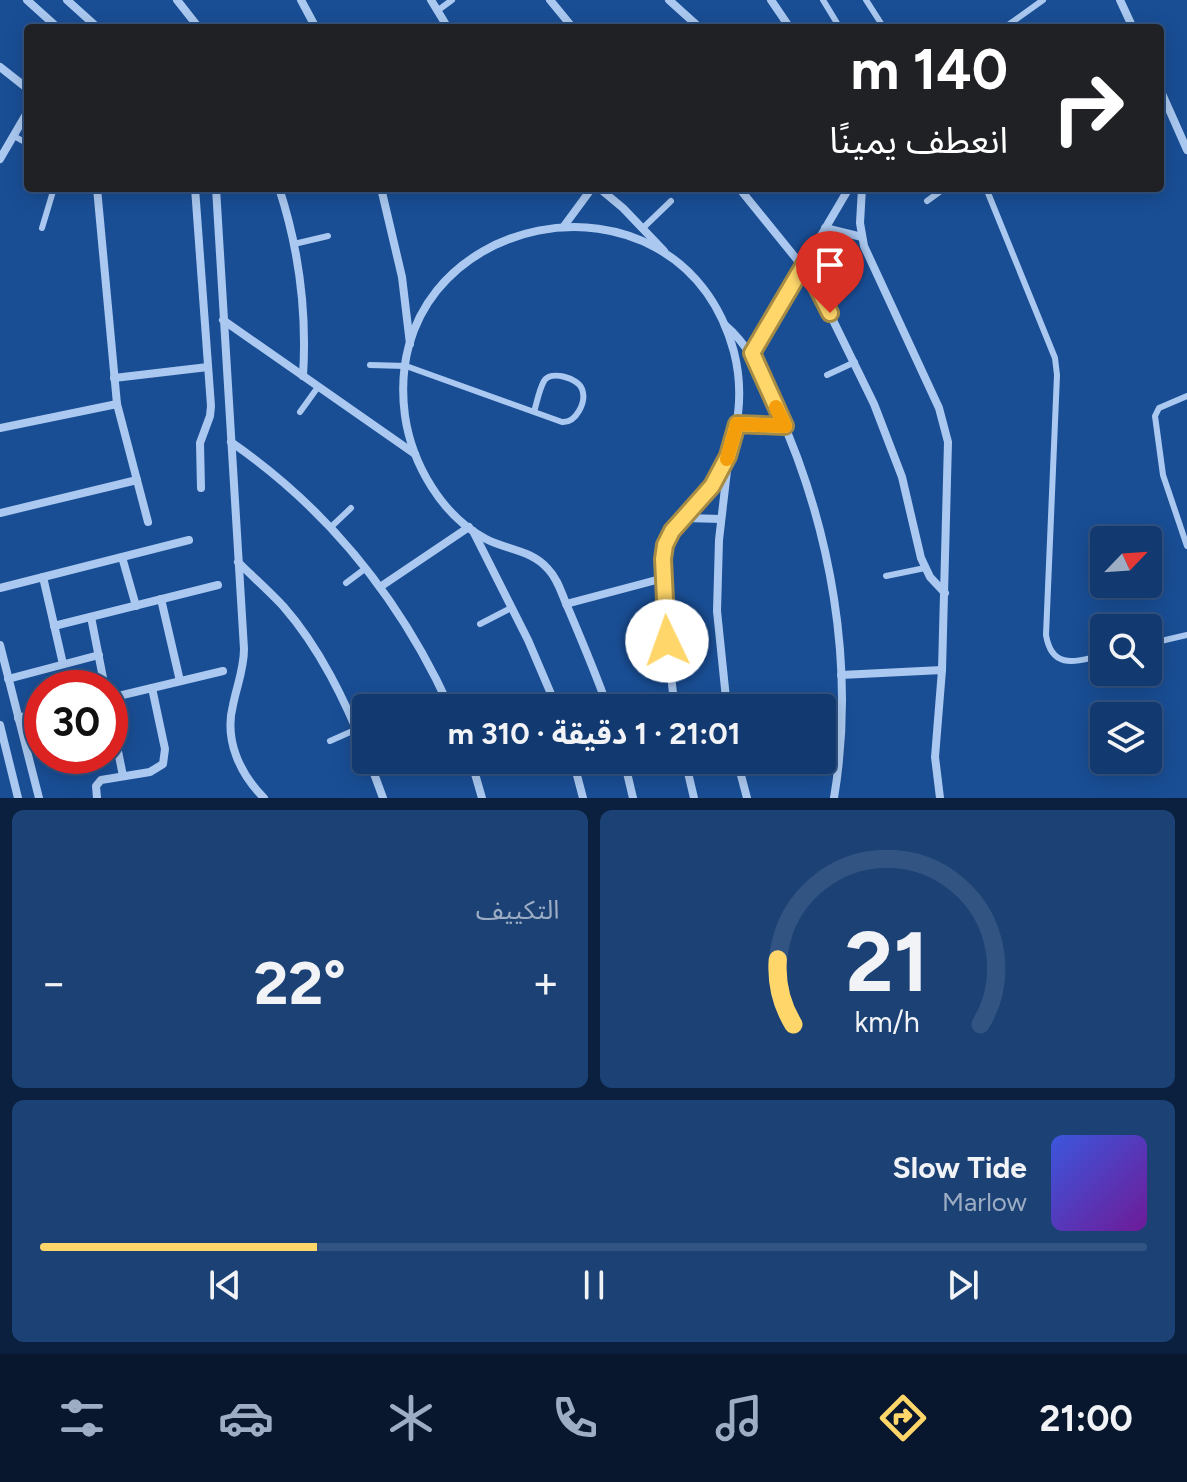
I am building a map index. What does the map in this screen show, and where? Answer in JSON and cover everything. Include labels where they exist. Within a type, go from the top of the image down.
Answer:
[{"type":"street","points":[[27,0],[54,24]]},
{"type":"street","points":[[67,0],[94,24]]},
{"type":"street","points":[[177,0],[196,24]]},
{"type":"street","points":[[301,0],[314,24]]},
{"type":"street","points":[[431,0],[445,24]]},
{"type":"street","points":[[550,0],[569,24]]},
{"type":"street","points":[[669,0],[696,24]]},
{"type":"street","points":[[771,0],[787,24]]},
{"type":"street","points":[[1120,0],[1131,24]]},
{"type":"street","points":[[0,67],[24,86]]},
{"type":"street","points":[[1164,98],[1183,130],[1187,150]]},
{"type":"street","points":[[0,159],[24,118]]},
{"type":"street","points":[[97,192],[117,404],[148,522]]},
{"type":"street","points":[[195,192],[211,406],[200,443],[201,488]]},
{"type":"street","points":[[216,192],[244,659],[232,709],[231,733],[240,767],[264,798]]},
{"type":"street","points":[[280,192],[294,244],[304,316],[303,376]]},
{"type":"street","points":[[382,192],[402,277],[410,348]]},
{"type":"street","points":[[564,226],[589,192]]},
{"type":"street","points":[[603,192],[701,288],[724,324],[752,353],[785,426],[810,496],[829,570],[838,634],[841,731],[834,798]]},
{"type":"street","points":[[742,192],[804,265],[855,362],[895,457],[925,568],[945,593]]},
{"type":"street","points":[[752,353],[847,192]]},
{"type":"street","points":[[862,192],[862,237],[868,257],[939,408],[947,432],[945,593],[935,757],[940,798]]},
{"type":"street","points":[[602,694],[553,575],[528,553],[487,539],[471,528],[437,494],[415,455],[405,416],[406,366],[410,348],[431,302],[465,264],[508,238],[541,228],[592,227],[625,235],[670,258]]},
{"type":"street","points":[[825,228],[862,237]]},
{"type":"street","points":[[223,320],[415,455]]},
{"type":"street","points":[[724,324],[738,373],[737,424],[728,456],[721,519],[717,611],[726,694]]},
{"type":"street","points":[[114,378],[208,367]]},
{"type":"street","points":[[0,428],[117,404]]},
{"type":"street","points":[[737,424],[785,426]]},
{"type":"street","points":[[231,442],[273,472],[331,527],[366,568],[427,660],[443,694]]},
{"type":"street","points":[[673,694],[667,641],[665,545],[672,531],[712,486],[728,456]]},
{"type":"street","points":[[0,513],[137,480]]},
{"type":"street","points":[[685,518],[721,519]]},
{"type":"street","points":[[380,587],[471,528]]},
{"type":"street","points":[[471,528],[551,694]]},
{"type":"street","points":[[0,588],[189,540]]},
{"type":"street","points":[[122,557],[136,606]]},
{"type":"street","points":[[238,562],[283,606],[302,631],[352,719]]},
{"type":"street","points":[[43,577],[63,664]]},
{"type":"street","points":[[566,604],[664,578]]},
{"type":"street","points":[[54,626],[218,585]]},
{"type":"street","points":[[161,599],[180,681]]},
{"type":"street","points":[[91,617],[102,670]]},
{"type":"street","points":[[0,645],[39,798]]},
{"type":"street","points":[[8,679],[99,655]]},
{"type":"street","points":[[841,675],[942,670]]},
{"type":"street","points":[[128,694],[223,671]]},
{"type":"street","points":[[97,798],[98,783],[157,769],[166,757],[152,688]]},
{"type":"street","points":[[18,718],[24,716]]},
{"type":"street","points":[[0,725],[18,798]]},
{"type":"street","points":[[374,774],[383,798]]},
{"type":"street","points":[[475,774],[482,798]]},
{"type":"street","points":[[577,774],[583,798]]},
{"type":"street","points":[[627,774],[633,798]]},
{"type":"street","points":[[688,774],[694,798]]},
{"type":"street","points":[[741,774],[747,798]]},
{"type":"street","points":[[931,798],[937,786]]},
{"type":"lane","points":[[437,11],[452,0]]},
{"type":"lane","points":[[823,0],[838,24]]},
{"type":"lane","points":[[866,0],[881,24]]},
{"type":"lane","points":[[1010,24],[1043,0]]},
{"type":"lane","points":[[14,136],[24,142]]},
{"type":"lane","points":[[42,228],[53,192]]},
{"type":"lane","points":[[927,201],[939,192]]},
{"type":"lane","points":[[988,192],[1056,367],[1048,647],[1056,657],[1068,662],[1090,658]]},
{"type":"lane","points":[[643,228],[671,201]]},
{"type":"lane","points":[[294,244],[328,236]]},
{"type":"lane","points":[[827,375],[855,362]]},
{"type":"lane","points":[[370,365],[406,366],[534,412],[562,422],[571,422],[577,417],[582,387],[555,375],[549,376],[534,412]]},
{"type":"lane","points":[[300,412],[318,387]]},
{"type":"lane","points":[[1187,396],[1159,408],[1155,416],[1163,475],[1187,546]]},
{"type":"lane","points":[[331,527],[351,508]]},
{"type":"lane","points":[[346,583],[366,568]]},
{"type":"lane","points":[[886,576],[925,568]]},
{"type":"lane","points":[[480,624],[511,608]]},
{"type":"lane","points":[[1162,641],[1187,635]]},
{"type":"lane","points":[[330,741],[352,731]]},
{"type":"slow traffic","points":[[727,459],[737,424],[785,426],[776,407]]},
{"type":"route","points":[[667,641],[663,559],[668,538],[702,500],[721,472],[737,424],[785,426],[752,353],[805,263],[830,313]]}]
